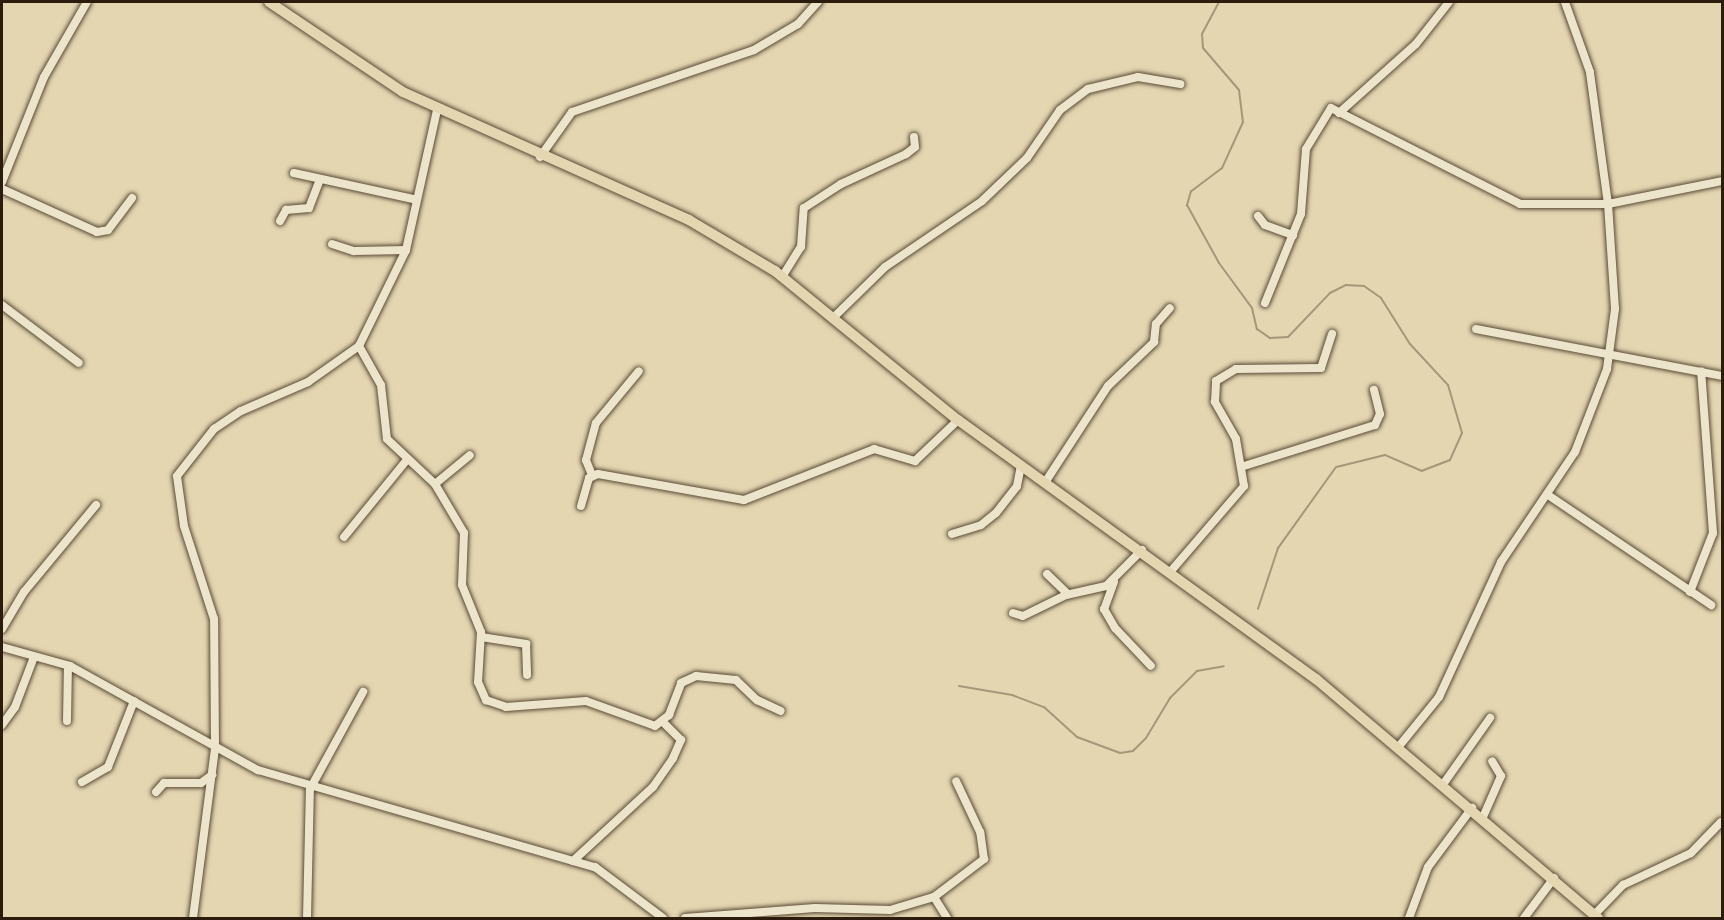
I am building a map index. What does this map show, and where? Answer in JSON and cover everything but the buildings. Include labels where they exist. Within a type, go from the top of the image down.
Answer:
[{"type":"main road","points":[[269,2],[343,56],[437,110],[540,157],[689,220],[782,277],[958,420],[1172,571],[1400,745],[1596,917]]},
{"type":"street","points":[[2,182],[44,77],[87,2]]},
{"type":"street","points":[[540,157],[572,112],[754,50],[798,24],[819,2]]},
{"type":"street","points":[[1340,112],[1416,44],[1449,2]]},
{"type":"street","points":[[1400,745],[1439,697],[1502,562],[1548,495],[1596,407],[1610,352],[1615,309],[1608,204],[1590,72],[1565,2]]},
{"type":"street","points":[[833,318],[885,267],[989,194],[1027,158],[1060,110],[1088,89],[1138,77],[1180,84]]},
{"type":"street","points":[[1265,303],[1293,235],[1306,196],[1306,149],[1331,108],[1520,204],[1608,204],[1722,181]]},
{"type":"street","points":[[193,918],[215,748],[214,619],[184,526],[177,476],[214,429],[241,411],[308,382],[359,346],[406,250],[413,199],[437,110]]},
{"type":"street","points":[[782,277],[801,247],[804,208],[841,184],[906,154],[915,147],[914,137]]},
{"type":"street","points":[[294,173],[320,180],[342,179],[413,199]]},
{"type":"street","points":[[280,221],[286,210],[309,208],[320,180]]},
{"type":"street","points":[[2,189],[97,232],[108,230],[132,198]]},
{"type":"street","points":[[1258,216],[1265,225],[1293,235]]},
{"type":"street","points":[[332,244],[354,251],[406,250]]},
{"type":"street","points":[[2,305],[79,363]]},
{"type":"street","points":[[1046,481],[1108,386],[1154,342],[1156,324],[1170,308]]},
{"type":"street","points":[[1476,328],[1610,352],[1722,376]]},
{"type":"street","points":[[1172,571],[1228,502],[1242,493],[1244,466],[1215,402],[1216,381],[1236,369],[1321,368],[1332,334]]},
{"type":"street","points":[[359,346],[381,385],[387,439],[406,461],[435,483],[464,533],[462,585],[481,637],[478,682],[492,705],[577,700],[639,725],[663,722]]},
{"type":"street","points":[[581,506],[592,475],[586,460],[596,423],[639,371]]},
{"type":"street","points":[[1690,592],[1713,533],[1701,371]]},
{"type":"street","points":[[1244,466],[1375,425],[1380,414],[1374,390]]},
{"type":"street","points":[[592,475],[744,500],[874,449],[915,461],[958,420]]},
{"type":"street","points":[[435,483],[470,455]]},
{"type":"street","points":[[344,537],[406,461]]},
{"type":"street","points":[[952,534],[981,525],[996,513],[1017,486],[1021,465]]},
{"type":"street","points":[[1548,495],[1711,605]]},
{"type":"street","points":[[2,629],[24,592],[96,504]]},
{"type":"street","points":[[1142,550],[1105,595],[1104,609],[1114,628],[1151,666]]},
{"type":"street","points":[[1047,574],[1068,594]]},
{"type":"street","points":[[1013,613],[1028,614],[1068,594],[1117,578]]},
{"type":"street","points":[[481,637],[526,644],[527,675]]},
{"type":"street","points":[[2,647],[68,666],[215,748],[310,789],[606,872],[663,918]]},
{"type":"street","points":[[2,725],[15,707],[34,657]]},
{"type":"street","points":[[67,721],[68,666]]},
{"type":"street","points":[[663,722],[681,683],[696,676],[736,680],[758,700],[781,711]]},
{"type":"street","points":[[307,918],[310,789],[363,692]]},
{"type":"street","points":[[82,782],[108,767],[134,701]]},
{"type":"street","points":[[1444,783],[1490,718]]},
{"type":"street","points":[[573,861],[653,787],[673,758],[681,740],[663,722]]},
{"type":"street","points":[[1483,817],[1502,776],[1492,761]]},
{"type":"street","points":[[156,792],[164,783],[201,783],[212,775]]},
{"type":"street","points":[[684,918],[890,910],[934,897],[984,859],[980,832],[956,781]]},
{"type":"street","points":[[1409,918],[1428,867],[1473,808]]},
{"type":"street","points":[[1596,917],[1623,885],[1691,853],[1721,822]]},
{"type":"street","points":[[1524,918],[1554,878]]},
{"type":"street","points":[[934,897],[947,918]]},
{"type":"waterway","points":[[1219,2],[1202,34],[1203,48],[1239,90],[1243,122],[1222,168],[1191,191],[1187,205],[1219,263],[1252,308],[1257,329],[1270,338],[1288,337],[1330,293],[1346,285],[1364,286],[1381,298],[1410,344],[1448,385],[1462,433],[1450,460],[1422,471],[1385,455],[1336,467],[1278,548],[1258,609]]},
{"type":"waterway","points":[[959,686],[1012,695],[1044,707],[1077,737],[1120,753],[1133,751],[1146,738],[1170,698],[1197,671],[1224,666]]}]
